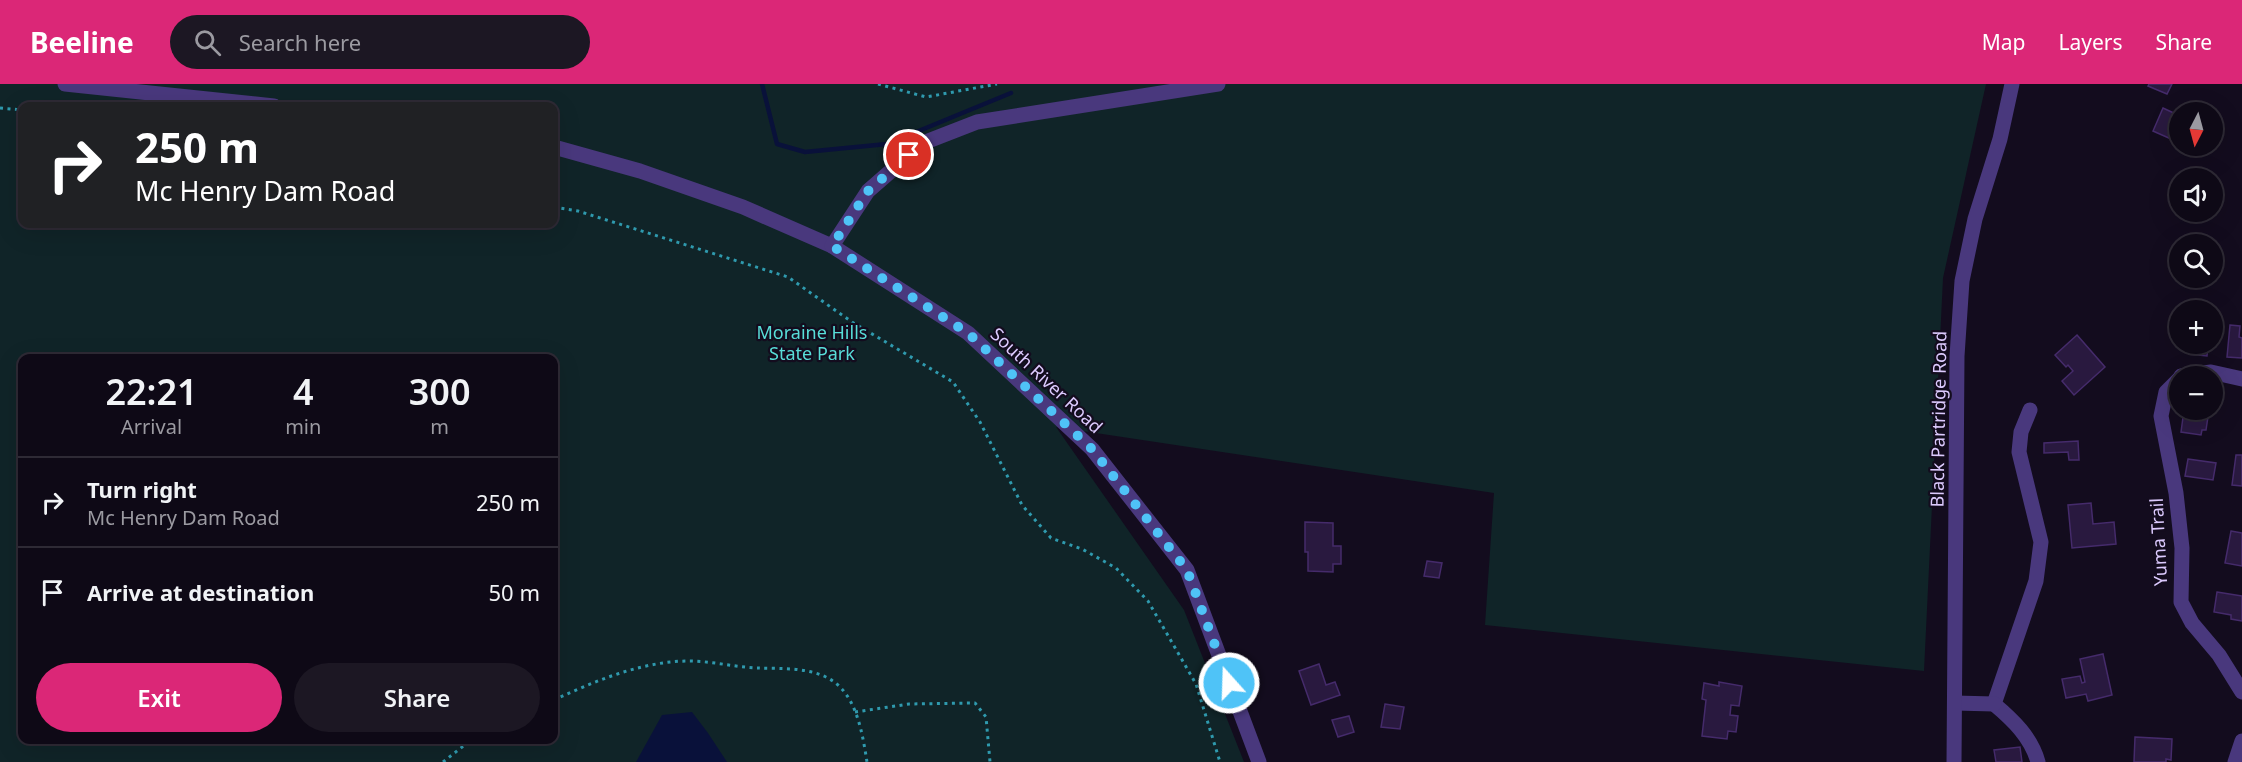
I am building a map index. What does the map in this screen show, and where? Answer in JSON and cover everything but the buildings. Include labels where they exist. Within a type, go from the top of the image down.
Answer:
[{"type":"street","points":[[65,84],[235,102]]},
{"type":"street","points":[[832,246],[868,191],[923,143],[977,122],[1218,84]]},
{"type":"street","name":"Black Partridge Road","points":[[1954,762],[1955,465],[1957,356],[1962,280],[1975,219],[2000,138],[2012,84]]},
{"type":"street","name":"South River Road","points":[[558,148],[640,171],[743,207],[832,246],[968,333],[1092,449],[1187,570],[1259,762]]},
{"type":"street","points":[[2223,375],[2242,379]]},
{"type":"street","name":"Yuma Trail","points":[[2169,389],[2166,392],[2161,416],[2182,548],[2181,602],[2192,623],[2218,655],[2242,692]]},
{"type":"street","points":[[1994,704],[2037,581],[2041,542],[2019,452],[2021,432],[2030,411]]},
{"type":"street","points":[[1955,703],[1994,704],[2015,722],[2034,749],[2038,762]]},
{"type":"street","points":[[2235,762],[2242,741]]},
{"type":"path","points":[[878,84],[926,97],[998,84]]},
{"type":"path","points":[[0,108],[18,110]]},
{"type":"path","points":[[558,208],[578,211],[788,277],[852,322],[953,382],[980,422],[1022,505],[1051,538],[1082,549],[1116,568],[1148,601],[1196,684],[1220,762]]},
{"type":"path","points":[[558,698],[614,675],[635,669],[688,661],[744,668],[798,670],[824,676],[848,695],[855,712],[867,762]]},
{"type":"path","points":[[855,712],[909,704],[975,703],[986,717],[990,762]]},
{"type":"path","points":[[443,762],[466,744]]},
{"type":"green space","name":"Moraine Hills State Park","points":[[0,84],[1986,84],[1943,278],[1924,671],[1485,625],[1494,493],[1056,427],[1184,610],[1244,762],[0,762]]},
{"type":"shaded area","points":[[692,712],[727,762],[636,762],[662,715]]},
{"type":"waterway","points":[[762,84],[777,144],[805,152],[887,144],[1011,93]]},
{"type":"route","points":[[909,155],[868,191],[832,246],[968,333],[1092,449],[1187,570],[1229,683]]}]
